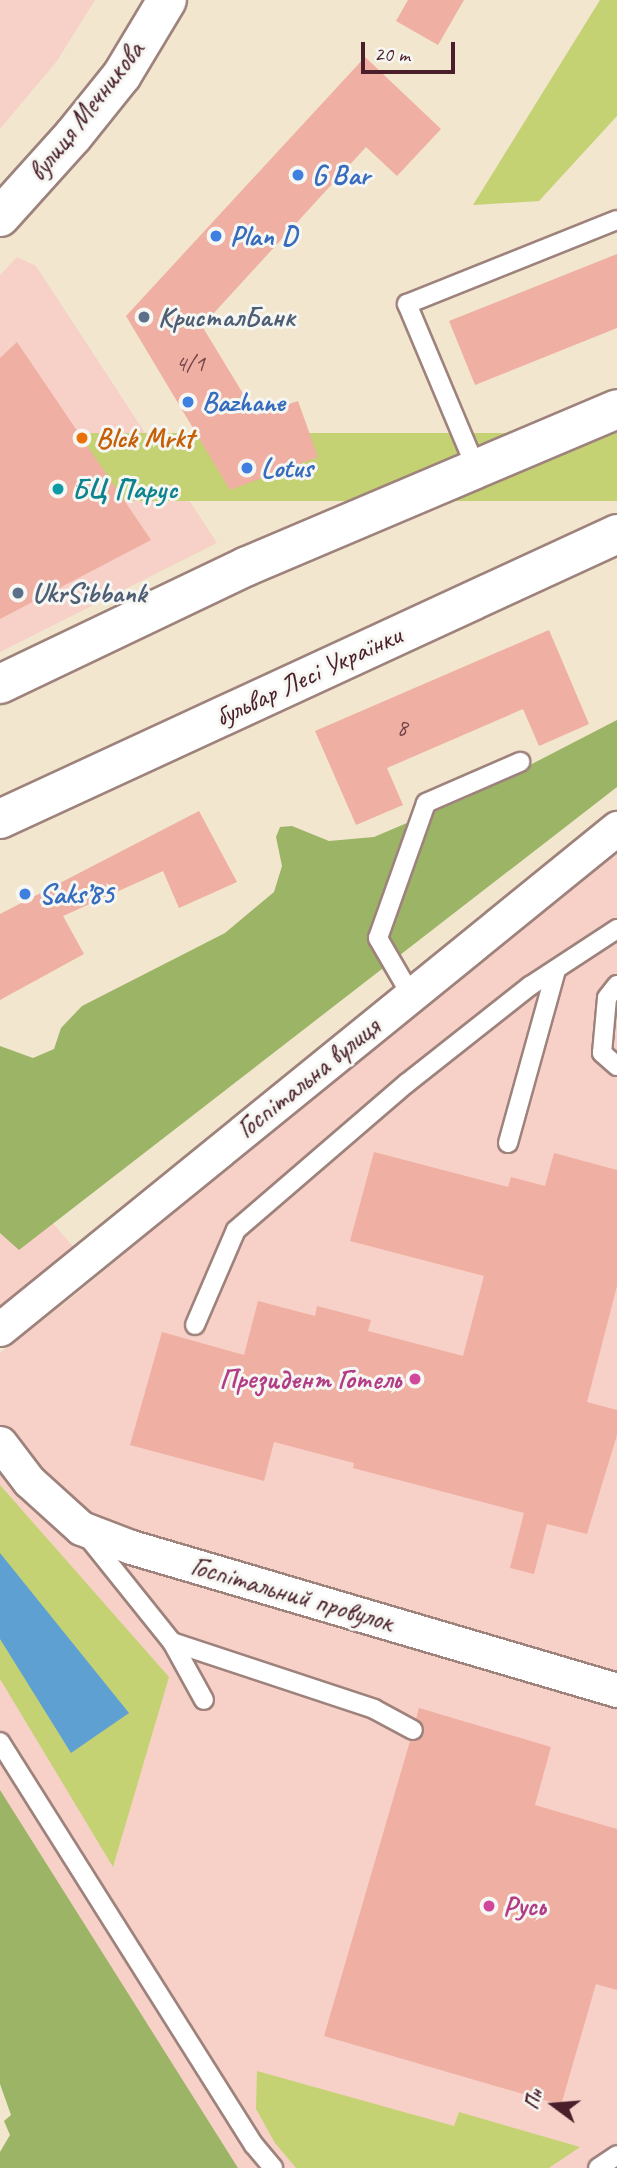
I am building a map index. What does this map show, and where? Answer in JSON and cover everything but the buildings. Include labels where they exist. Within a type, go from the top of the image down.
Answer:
[{"type":"main road","name":"вулиця Мечникова","points":[[0,217],[73,136],[122,75],[167,0]]},
{"type":"main road","points":[[0,684],[245,567],[617,408]]},
{"type":"main road","name":"бульвар Лесі Українки","points":[[0,819],[617,534]]},
{"type":"street","name":"Госпітальна вулиця","points":[[0,1329],[617,828]]},
{"type":"street","name":"Госпітальний провулок","points":[[0,1443],[29,1480],[80,1528],[131,1547],[617,1690]]},
{"type":"lane","points":[[476,468],[407,304],[617,220]]},
{"type":"lane","points":[[411,995],[378,938],[426,803],[520,762]]},
{"type":"lane","points":[[195,1325],[236,1230],[407,1083],[530,986],[617,929]]},
{"type":"lane","points":[[508,1143],[555,970]]},
{"type":"lane","points":[[617,985],[607,998],[602,1053],[617,1066]]},
{"type":"lane","points":[[80,1528],[172,1642],[204,1700]]},
{"type":"lane","points":[[172,1642],[374,1709],[412,1730]]},
{"type":"lane","points":[[0,1742],[254,2145],[273,2168]]},
{"type":"lane","points":[[598,2168],[617,2155]]},
{"type":"shaded area","points":[[0,0],[95,0],[57,61],[0,129]]},
{"type":"shaded area","points":[[17,257],[36,266],[217,543],[0,652],[0,275]]},
{"type":"shaded area","points":[[617,842],[617,2168],[166,2168],[0,1853],[0,1353],[75,1295]]},
{"type":"shaded area","points":[[0,1143],[37,1205],[77,1251],[0,1317]]},
{"type":"green space","points":[[600,0],[617,0],[617,116],[539,201],[473,205]]},
{"type":"green space","points":[[0,433],[617,433],[617,501],[0,501]]},
{"type":"green space","points":[[617,720],[617,787],[19,1250],[0,1233],[0,1046],[33,1058],[54,1049],[61,1028],[82,1006],[225,933],[274,892],[282,866],[276,837],[280,827],[292,826],[329,841],[374,837],[468,797]]},
{"type":"green space","points":[[0,1485],[169,1677],[113,1867],[0,1679]]},
{"type":"green space","points":[[0,1790],[238,2168],[0,2168],[0,2152],[10,2135],[4,2121],[11,2115],[0,2084]]},
{"type":"green space","points":[[257,2071],[454,2126],[459,2112],[580,2147],[549,2168],[296,2168],[275,2143],[256,2109]]},
{"type":"water","points":[[0,1553],[129,1713],[71,1753],[0,1639]]},
{"type":"place","name":"G Bar","points":[[298,175]]},
{"type":"place","name":"Plan D","points":[[216,236]]},
{"type":"place","name":"КристалБанк","points":[[144,317]]},
{"type":"place","name":"Bazhane","points":[[188,402]]},
{"type":"place","name":"Blck Mrkt","points":[[82,438]]},
{"type":"place","name":"Lotus","points":[[247,468]]},
{"type":"place","name":"БЦ Парус","points":[[58,489]]},
{"type":"place","name":"UkrSibbank","points":[[18,593]]},
{"type":"place","name":"Saks’85","points":[[25,894]]},
{"type":"place","name":"Президент Готель","points":[[415,1379]]},
{"type":"place","name":"Русь","points":[[489,1906]]}]
